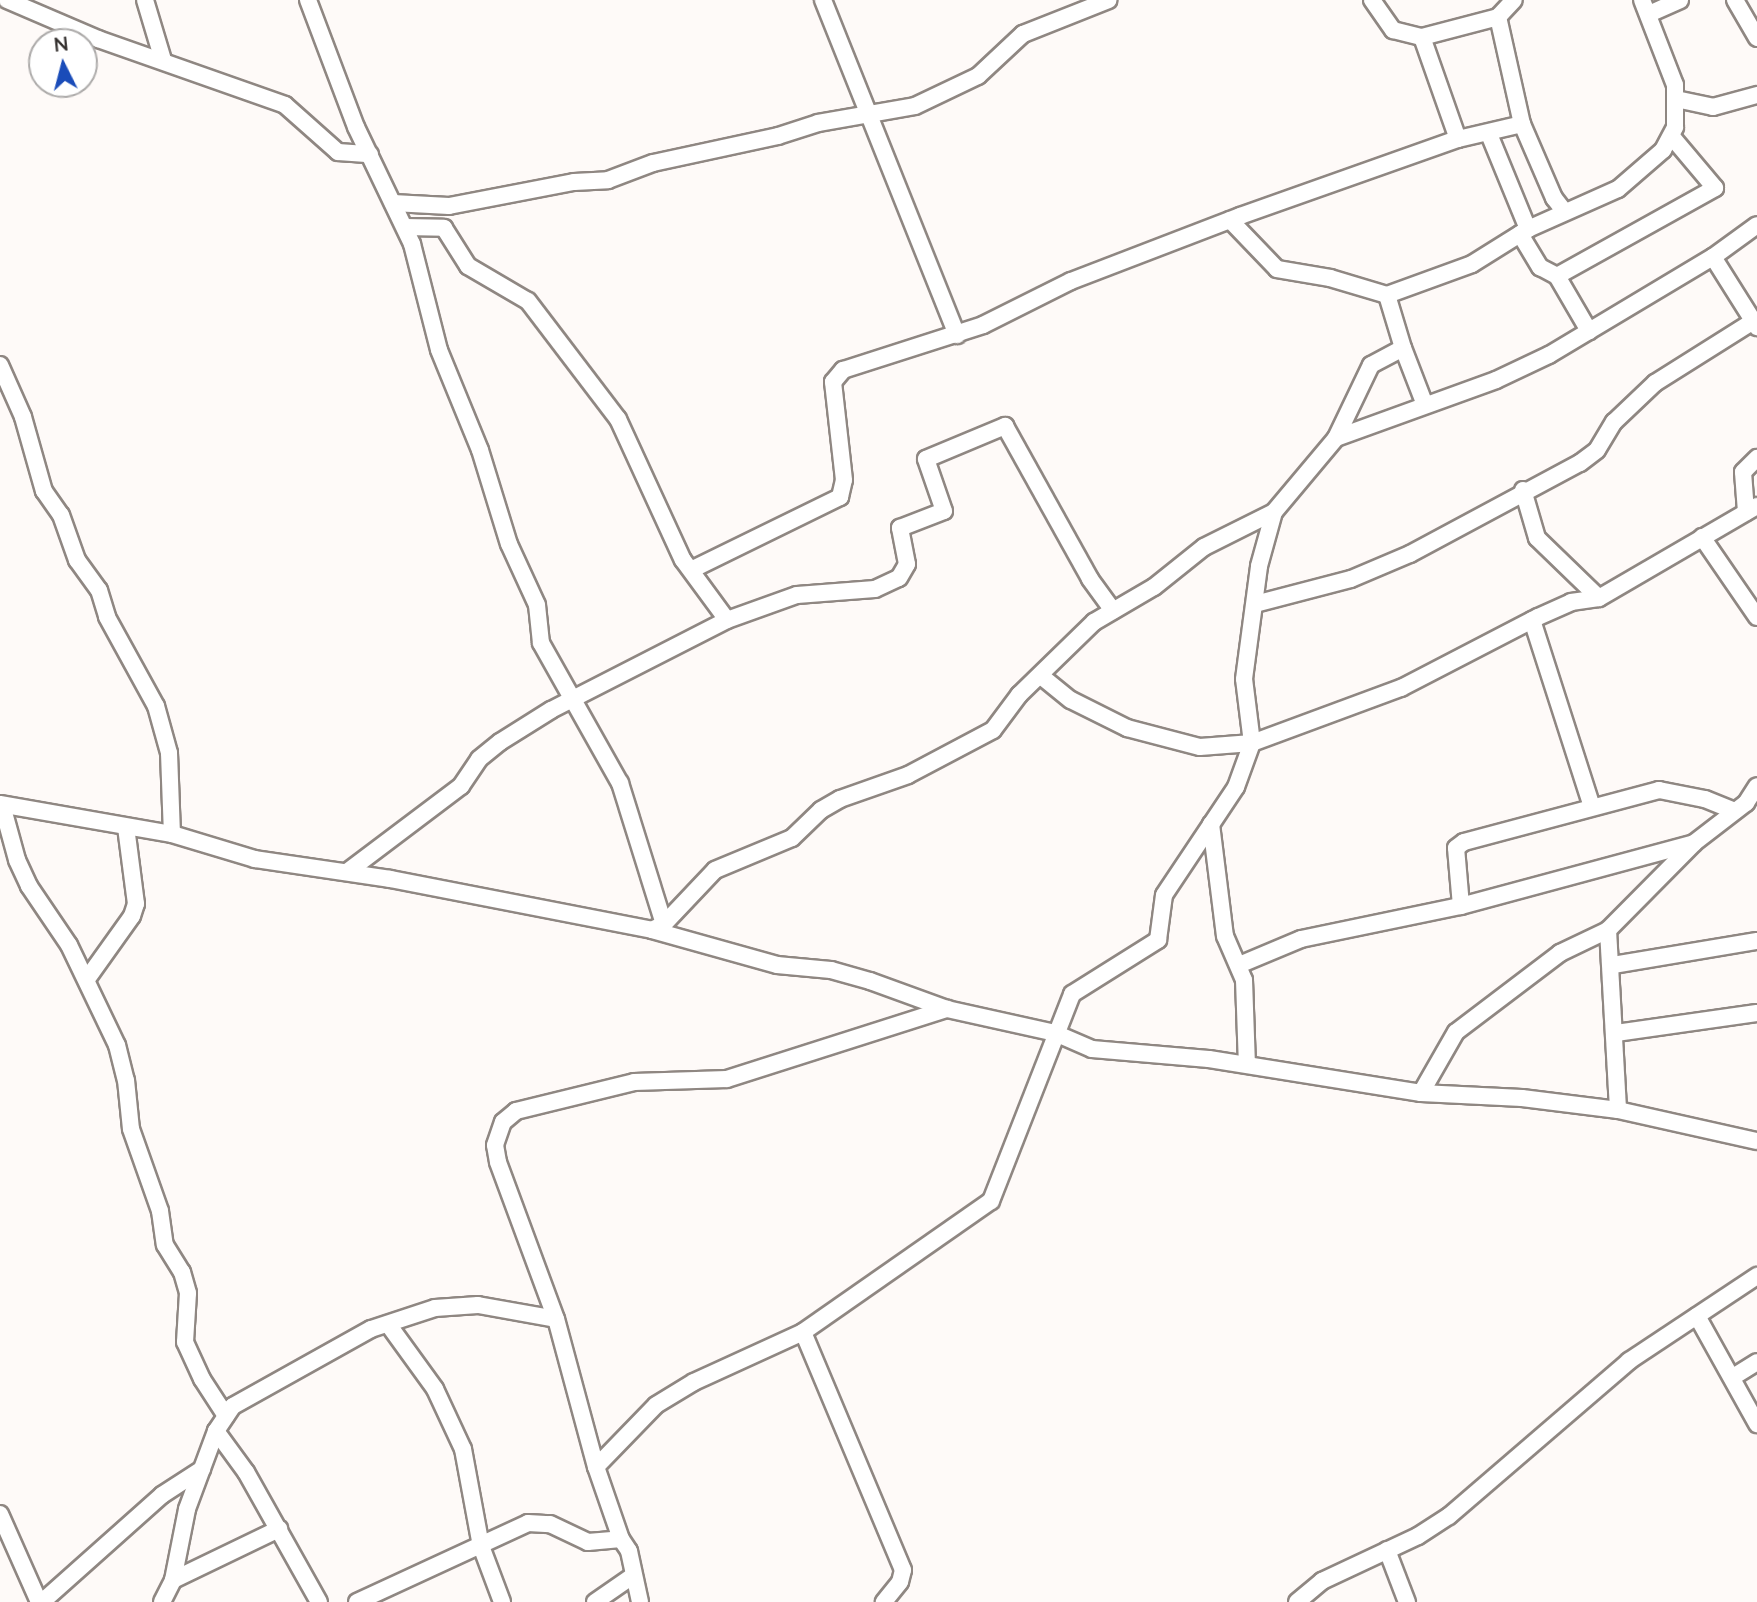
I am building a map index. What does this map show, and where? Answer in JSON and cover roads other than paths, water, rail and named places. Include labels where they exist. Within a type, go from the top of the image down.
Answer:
[{"type":"street","points":[[7,0],[97,39],[285,105],[338,152],[370,154]]},
{"type":"street","points":[[145,0],[163,60]]},
{"type":"street","points":[[308,0],[370,154],[405,227],[429,298],[439,350],[537,605],[541,643],[577,701],[620,783],[658,927]]},
{"type":"street","points":[[823,0],[871,113],[957,335]]},
{"type":"street","points":[[393,203],[450,206],[574,181],[608,180],[653,163],[871,113],[915,106],[948,93],[978,76],[1023,34],[1109,0]]},
{"type":"street","points":[[1372,0],[1393,30],[1422,37],[1498,17],[1514,0]]},
{"type":"street","points":[[1230,220],[1277,270],[1330,278],[1387,295],[1472,264],[1564,211],[1618,189],[1672,137],[1676,99],[1668,61],[1646,7],[1680,0]]},
{"type":"street","points":[[1735,0],[1757,38]]},
{"type":"street","points":[[1498,17],[1522,124],[1554,198],[1564,211]]},
{"type":"street","points":[[1422,37],[1458,139]]},
{"type":"street","points":[[1676,99],[1713,107],[1757,95]]},
{"type":"street","points":[[693,569],[840,497],[844,488],[833,382],[836,375],[957,335],[1090,273],[1230,220],[1458,139],[1489,134],[1522,124]]},
{"type":"street","points":[[1489,134],[1524,232],[1540,267],[1556,276],[1588,331]]},
{"type":"street","points":[[1556,276],[1715,188],[1672,137]]},
{"type":"street","points":[[450,206],[444,228],[468,267],[528,301],[618,419],[631,441],[653,500],[683,560],[693,569],[727,620]]},
{"type":"street","points":[[1336,438],[1496,380],[1588,331],[1713,257],[1757,225]]},
{"type":"street","points":[[405,227],[444,228]]},
{"type":"street","points":[[1255,604],[1351,579],[1410,554],[1523,490],[1580,463],[1597,450],[1614,422],[1655,383],[1754,324],[1713,257]]},
{"type":"street","points":[[1387,295],[1403,348],[1425,405]]},
{"type":"street","points":[[658,927],[715,870],[792,838],[821,810],[840,799],[908,775],[993,730],[1019,695],[1041,676],[1070,643],[1113,611],[1154,587],[1204,547],[1275,512],[1336,438],[1371,365],[1403,348]]},
{"type":"street","points":[[0,365],[23,417],[44,491],[61,515],[77,560],[99,590],[107,617],[156,706],[169,753],[172,834]]},
{"type":"street","points":[[347,872],[461,786],[479,759],[534,719],[577,701],[727,620],[797,595],[875,589],[900,579],[907,564],[900,528],[944,511],[926,459],[1004,426],[1071,547],[1113,611]]},
{"type":"street","points":[[1041,676],[1071,700],[1127,728],[1200,747],[1252,743],[1401,688],[1532,620],[1571,603],[1599,598],[1752,509],[1743,472],[1757,458]]},
{"type":"street","points":[[1523,490],[1536,538],[1599,598]]},
{"type":"street","points":[[596,1467],[656,1405],[694,1382],[803,1332],[991,1201],[1072,994],[1158,940],[1164,895],[1236,787],[1252,743],[1244,679],[1255,604],[1275,512]]},
{"type":"street","points":[[1702,537],[1757,617]]},
{"type":"street","points":[[1532,620],[1592,807]]},
{"type":"street","points":[[1421,1093],[1456,1032],[1537,968],[1608,930],[1694,842],[1746,810],[1757,786]]},
{"type":"street","points":[[1461,906],[1456,851],[1460,844],[1659,790],[1746,810]]},
{"type":"street","points":[[226,1416],[202,1379],[185,1342],[188,1293],[165,1245],[160,1211],[131,1129],[127,1080],[117,1045],[87,979],[29,886],[1,804],[172,834],[255,859],[347,872],[658,927],[777,965],[831,970],[947,1009],[1055,1034],[1092,1049],[1247,1064],[1421,1093],[1522,1098],[1618,1110],[1757,1140]]},
{"type":"street","points":[[1211,824],[1223,927],[1239,965],[1249,1031],[1247,1064]]},
{"type":"street","points":[[87,979],[136,904],[126,827]]},
{"type":"street","points":[[1239,965],[1301,939],[1461,906],[1694,842]]},
{"type":"street","points":[[1608,930],[1613,965],[1618,1110]]},
{"type":"street","points":[[1613,965],[1757,941]]},
{"type":"street","points":[[640,1602],[634,1575],[596,1467],[556,1319],[498,1162],[498,1133],[516,1111],[634,1082],[727,1079],[947,1009]]},
{"type":"street","points":[[1616,1033],[1757,1013]]},
{"type":"street","points":[[1297,1602],[1322,1581],[1449,1516],[1582,1399],[1757,1276]]},
{"type":"street","points":[[162,1602],[173,1580],[187,1509],[216,1431],[233,1406],[284,1375],[388,1324],[435,1308],[478,1305],[556,1319]]},
{"type":"street","points":[[1697,1316],[1757,1424]]},
{"type":"street","points":[[388,1324],[435,1389],[463,1449],[481,1546],[502,1602]]},
{"type":"street","points":[[803,1332],[903,1570],[900,1582],[884,1602]]},
{"type":"street","points":[[1733,1377],[1757,1362]]},
{"type":"street","points":[[216,1431],[279,1529],[319,1602]]},
{"type":"street","points":[[0,1514],[41,1602],[162,1495],[202,1469]]},
{"type":"street","points":[[357,1602],[481,1546],[502,1532],[528,1523],[550,1524],[588,1542],[621,1539]]},
{"type":"street","points":[[173,1580],[279,1529]]},
{"type":"street","points":[[1387,1550],[1407,1602]]},
{"type":"street","points":[[595,1602],[634,1575]]}]
